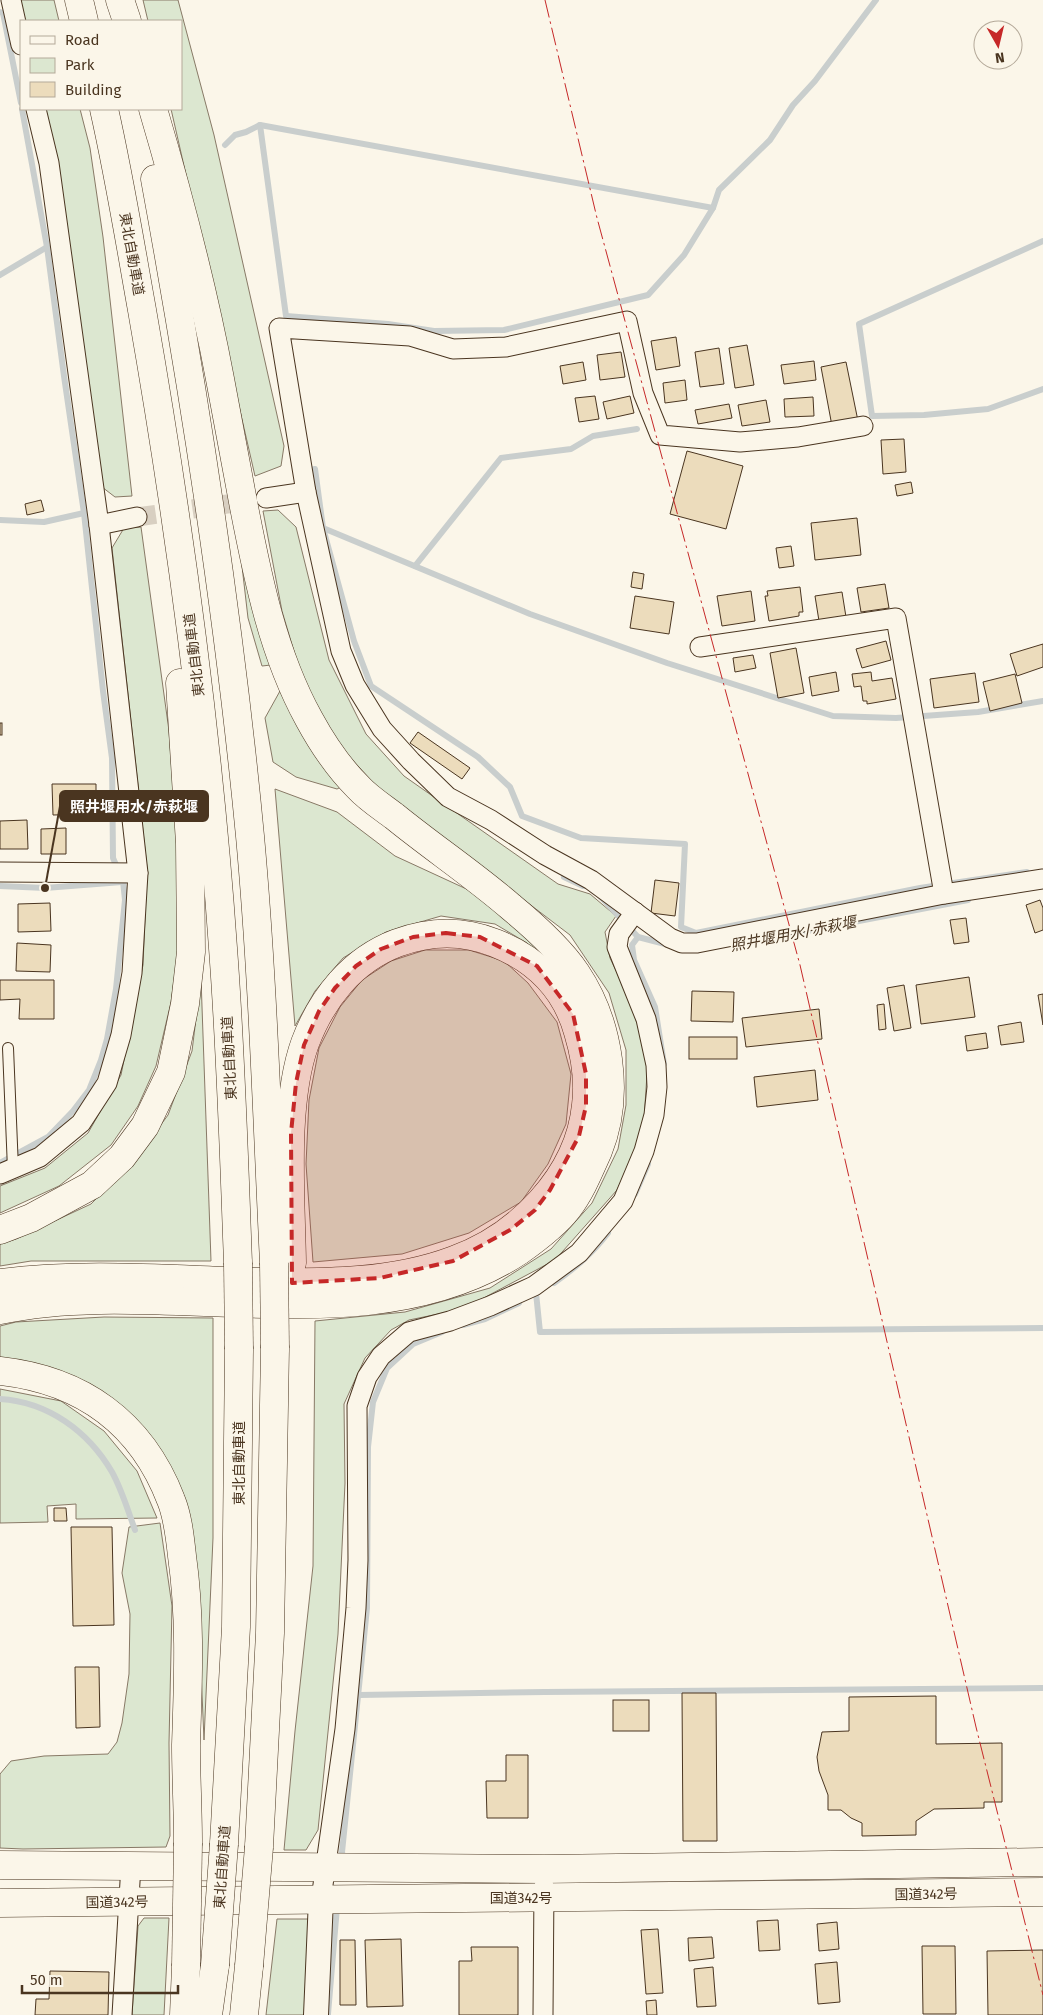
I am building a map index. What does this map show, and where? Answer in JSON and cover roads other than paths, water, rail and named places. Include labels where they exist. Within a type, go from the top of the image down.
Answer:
[{"type":"highway","points":[[79,0],[84,20]]},
{"type":"highway","points":[[119,0],[122,20]]},
{"type":"highway","points":[[119,0],[127,20]]},
{"type":"highway","name":"東北自動車道","points":[[104,110],[152,366],[182,554],[204,737],[223,948],[238,1264],[236,1627],[224,1844],[215,1965],[208,2015]]},
{"type":"highway","points":[[141,110],[184,339],[218,559],[250,838],[267,1078],[283,1263]]},
{"type":"highway","points":[[0,1310],[67,1301],[125,1299],[313,1305],[397,1296],[438,1288],[476,1275],[506,1260],[534,1241],[566,1211],[584,1183],[602,1142],[609,1103],[609,1073],[603,1035],[594,1005],[575,971],[537,929],[507,903],[435,849],[359,788],[329,752],[308,718],[286,669],[272,630],[253,553],[212,333],[153,110]]},
{"type":"highway","points":[[0,1230],[31,1218],[92,1185],[122,1157],[145,1126],[171,1072],[185,1004],[191,952],[190,843],[185,739],[152,366]]},
{"type":"highway","points":[[0,1283],[58,1278],[108,1278],[314,1283],[380,1278],[418,1271],[453,1261],[484,1247],[535,1210],[567,1165],[579,1136],[586,1106],[586,1074],[582,1044],[573,1014],[556,988],[537,966],[510,949],[480,937],[446,933],[413,936],[381,949],[356,966],[335,988],[319,1011],[308,1037],[296,1083],[291,1133],[283,1263],[284,1348],[259,1847],[244,2015]]},
{"type":"highway","points":[[0,1370],[26,1374],[59,1383],[89,1398],[113,1415],[136,1440],[157,1471],[171,1501],[183,1557],[188,1621],[186,1748],[188,1843],[184,2015]]},
{"type":"highway","points":[[0,1865],[544,1869],[1043,1862]]},
{"type":"highway","name":"国道342号","points":[[0,1903],[1043,1892]]},
{"type":"street","points":[[11,0],[20,40]]},
{"type":"street","points":[[7,1172],[40,1157],[81,1123],[107,1083],[121,1035],[132,973],[138,873],[99,525],[49,163],[36,110]]},
{"type":"street","points":[[863,426],[798,437],[740,442],[660,435],[643,393],[628,321],[506,347],[453,349],[410,336],[279,328],[306,492],[341,651],[355,685],[382,729],[448,797],[491,820],[545,855],[591,880],[670,938],[682,943],[697,943],[944,894],[1043,879]]},
{"type":"street","points":[[266,498],[306,492]]},
{"type":"street","points":[[99,525],[137,517]]},
{"type":"street","points":[[700,647],[896,618],[944,894]]},
{"type":"street","points":[[0,872],[138,873]]},
{"type":"street","points":[[316,2015],[325,1868],[345,1730],[356,1608],[358,1560],[357,1406],[366,1377],[381,1356],[409,1332],[450,1321],[534,1286],[579,1253],[623,1201],[644,1151],[654,1115],[657,1086],[656,1065],[646,1019],[617,947],[619,934],[635,912]]},
{"type":"street","points":[[122,2015],[131,1865]]},
{"type":"street","points":[[544,1869],[544,2015]]},
{"type":"lane","points":[[7,1172],[8,1048]]},
{"type":"waterway","points":[[260,125],[286,316],[388,324],[434,331],[504,330],[648,295],[684,255],[713,208],[719,190],[770,140],[793,105],[815,81],[876,0]]},
{"type":"waterway","points":[[0,12],[3,13],[20,98]]},
{"type":"waterway","points":[[0,1163],[48,1137],[73,1111],[89,1090],[107,1039],[116,989],[125,900],[123,881],[113,858],[112,758],[84,513],[47,247],[22,110]]},
{"type":"waterway","points":[[225,145],[235,135],[260,125],[713,208]]},
{"type":"waterway","points":[[1043,241],[859,324],[872,416],[924,415],[988,409],[1043,389]]},
{"type":"waterway","points":[[0,275],[47,247]]},
{"type":"waterway","points":[[415,566],[501,458],[571,449],[593,436],[637,429]]},
{"type":"waterway","points":[[307,471],[315,469],[323,528],[354,641],[371,686],[478,757],[510,787],[522,816],[581,838],[685,844],[681,927],[696,933],[920,888],[1027,872]]},
{"type":"waterway","points":[[0,520],[44,522],[84,513]]},
{"type":"waterway","points":[[323,528],[530,614],[667,663],[833,716],[896,718],[978,712],[1043,701]]},
{"type":"waterway","name":"照井堰用水/赤萩堰","points":[[564,877],[583,886]]},
{"type":"waterway","name":"照井堰用水/赤萩堰","points":[[0,886],[45,888],[122,882]]},
{"type":"waterway","name":"照井堰用水/赤萩堰","points":[[600,896],[638,937],[669,945]]},
{"type":"waterway","name":"照井堰用水/赤萩堰","points":[[786,935],[968,900]]},
{"type":"waterway","points":[[638,937],[632,945],[634,960],[655,1007],[664,1064]]},
{"type":"waterway","points":[[635,1194],[648,1164]]},
{"type":"waterway","points":[[554,1283],[596,1248],[608,1233]]},
{"type":"waterway","points":[[536,1293],[540,1332],[1043,1328]]},
{"type":"waterway","points":[[463,1325],[485,1319],[519,1303]]},
{"type":"waterway","points":[[341,1862],[367,1608],[368,1447],[373,1402],[387,1368],[413,1344],[442,1332]]},
{"type":"waterway","points":[[0,1399],[18,1401],[34,1406],[65,1421],[79,1432],[102,1457],[112,1472],[122,1493],[135,1530]]},
{"type":"waterway","points":[[359,1695],[1043,1688]]},
{"type":"waterway","points":[[328,2014],[337,1907]]},
{"type":"tunnel","points":[[137,517],[255,500]]},
{"type":"place","name":"照井堰用水/赤萩堰","points":[[45,888]]}]
